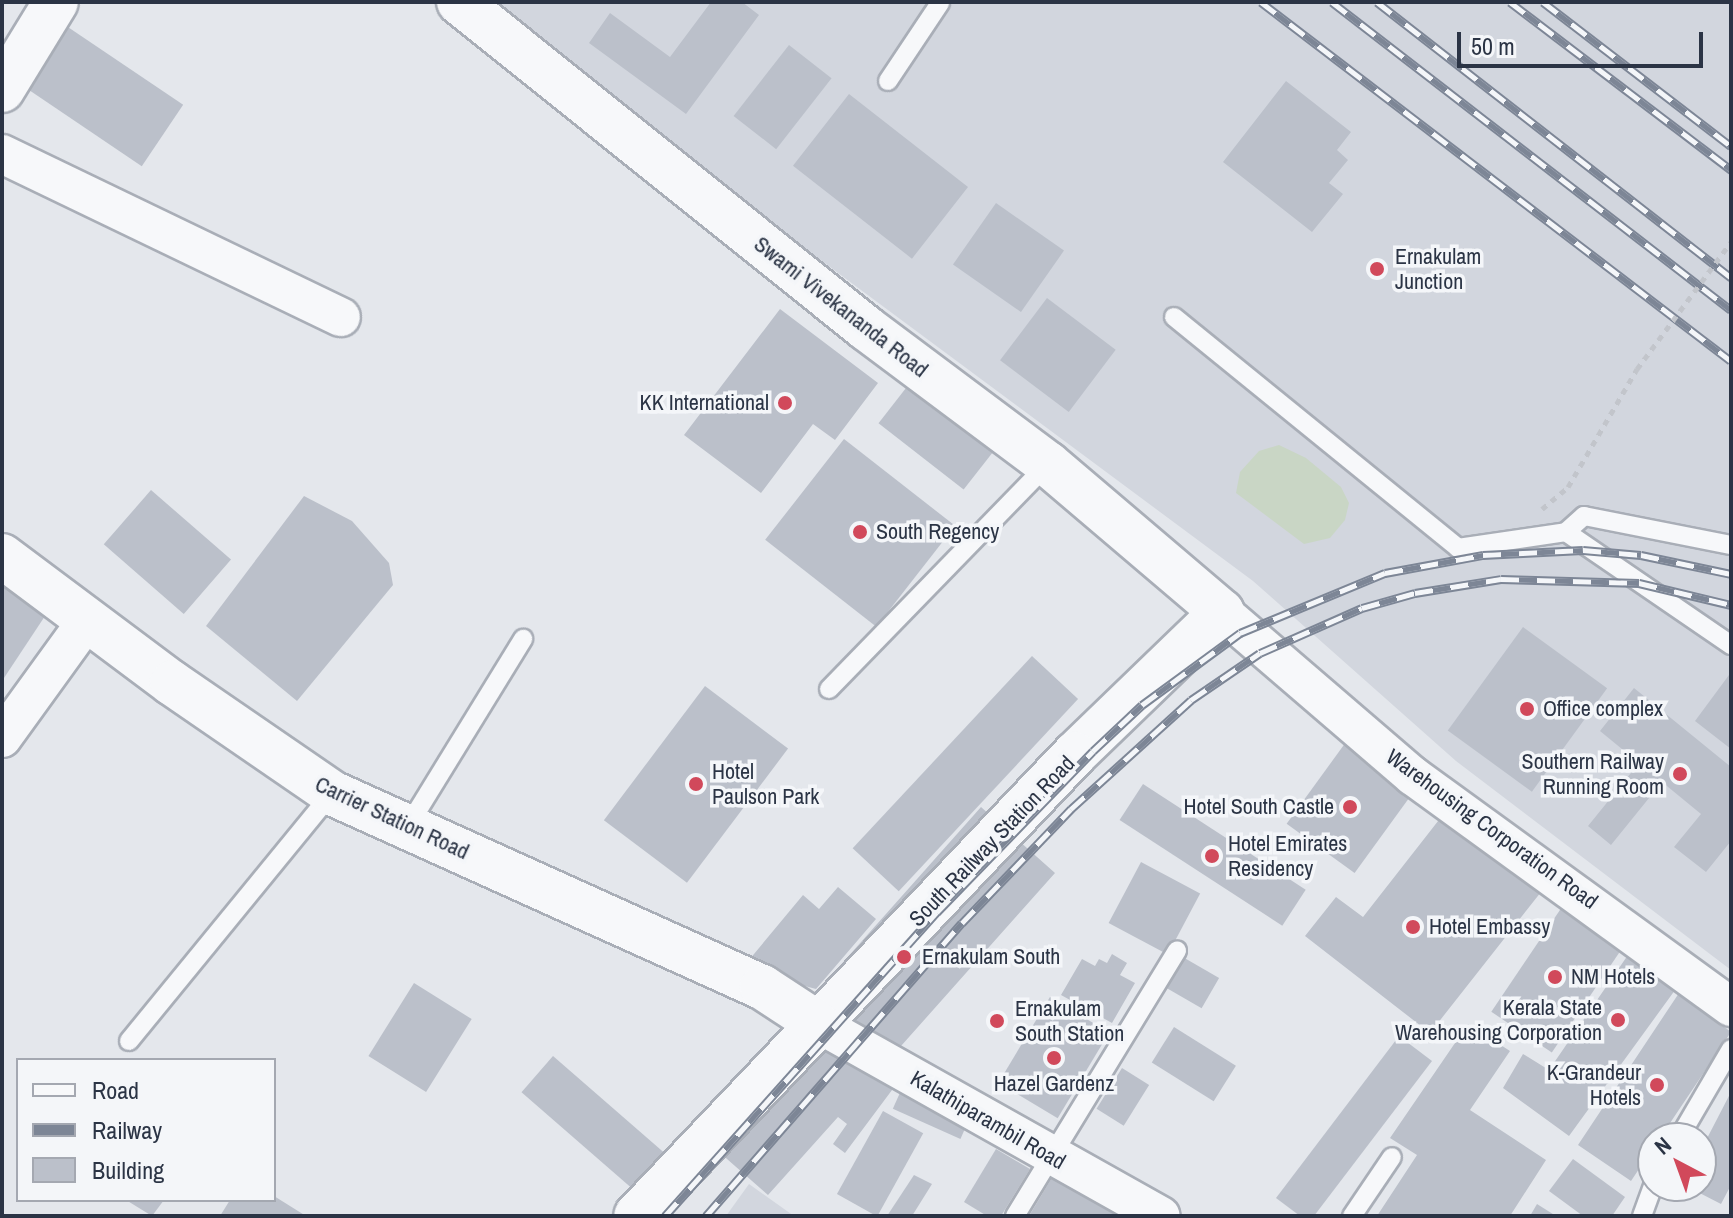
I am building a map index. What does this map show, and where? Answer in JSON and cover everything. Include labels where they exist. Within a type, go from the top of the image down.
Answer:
[{"type":"street","points":[[2,90],[56,2]]},
{"type":"street","name":"Swami Vivekananda Road","points":[[459,2],[866,328],[1048,464],[1222,612]]},
{"type":"street","points":[[2,154],[341,317]]},
{"type":"street","name":"Carrier Station Road","points":[[2,556],[332,793],[762,987],[817,1023]]},
{"type":"street","name":"Warehousing Corporation Road","points":[[1222,612],[1413,776],[1731,1007]]},
{"type":"street","name":"South Railway Station Road","points":[[636,1216],[1075,754],[1222,612]]},
{"type":"street","points":[[2,738],[88,619]]},
{"type":"street","name":"Kalathiparambil Road","points":[[817,1023],[1161,1216]]},
{"type":"lane","points":[[888,81],[940,3]]},
{"type":"lane","points":[[1174,317],[1458,548],[1510,537],[1566,532],[1584,516],[1730,545]]},
{"type":"lane","points":[[829,689],[1048,464]]},
{"type":"lane","points":[[1566,532],[1731,645]]},
{"type":"lane","points":[[408,826],[523,639]]},
{"type":"lane","points":[[129,1041],[332,793]]},
{"type":"lane","points":[[1015,1216],[1177,951]]},
{"type":"lane","points":[[1688,1122],[1731,1049]]},
{"type":"lane","points":[[1352,1216],[1392,1157]]},
{"type":"path","points":[[1510,537],[1568,487],[1637,369],[1731,242]]},
{"type":"shaded area","points":[[473,2],[1731,2],[1731,970],[1456,761],[1253,581]]},
{"type":"shaded area","points":[[749,1184],[794,1216],[726,1216]]},
{"type":"green space","points":[[1279,445],[1306,458],[1341,487],[1349,503],[1345,520],[1330,538],[1304,544],[1236,493],[1240,472],[1259,451]]},
{"type":"building","points":[[711,2],[742,2],[759,15],[686,114],[589,43],[610,13],[670,57]]},
{"type":"building","points":[[53,17],[183,105],[142,166],[12,78]]},
{"type":"building","points":[[789,45],[832,78],[776,149],[734,116]]},
{"type":"building","points":[[1286,81],[1351,132],[1337,150],[1348,160],[1329,183],[1343,194],[1312,232],[1223,162]]},
{"type":"building","points":[[849,94],[968,187],[912,259],[793,166]]},
{"type":"building","points":[[996,203],[1064,251],[1021,312],[953,264]]},
{"type":"building","points":[[1047,298],[1116,350],[1069,412],[1000,360]]},
{"type":"building","name":"KK International","points":[[780,309],[878,383],[835,440],[813,424],[761,493],[684,435]]},
{"type":"building","points":[[913,379],[998,445],[964,490],[879,423]]},
{"type":"building","name":"South Regency","points":[[844,439],[955,526],[876,627],[765,540]]},
{"type":"building","points":[[151,490],[231,560],[184,614],[104,544]]},
{"type":"building","points":[[304,496],[352,521],[389,563],[393,585],[297,701],[206,626]]},
{"type":"building","points":[[2,583],[47,613],[2,681]]},
{"type":"building","name":"Office complex","points":[[1523,627],[1607,688],[1532,792],[1448,731]]},
{"type":"building","points":[[1032,656],[1078,699],[899,891],[853,848]]},
{"type":"building","points":[[1729,675],[1731,677],[1731,749],[1695,721]]},
{"type":"building","name":"Hotel Paulson Park","points":[[705,686],[788,749],[687,883],[604,820]]},
{"type":"building","name":"Southern Railway Running Room","points":[[1634,688],[1731,767],[1731,841],[1706,872],[1674,847],[1701,814],[1662,782],[1611,845],[1588,826],[1639,763],[1600,731]]},
{"type":"building","name":"Hotel South Castle","points":[[1346,742],[1414,791],[1355,873],[1287,824]]},
{"type":"building","name":"Hotel Emirates Residency","points":[[1143,784],[1306,890],[1282,926],[1120,820]]},
{"type":"building","name":"Ernakulam South","points":[[981,807],[1055,873],[885,1064],[895,1086],[845,1153],[833,1144],[847,1124],[838,1117],[768,1195],[694,1130]]},
{"type":"building","name":"Hotel Embassy","points":[[1442,816],[1541,892],[1430,1033],[1305,936],[1336,897],[1363,917]]},
{"type":"building","points":[[1141,862],[1200,893],[1168,954],[1109,923]]},
{"type":"building","points":[[838,887],[876,919],[816,989],[768,976],[749,960],[803,895],[819,909]]},
{"type":"building","name":"NM Hotels","points":[[1564,904],[1625,945],[1552,1053],[1491,1012]]},
{"type":"building","name":"Kerala State Warehousing Corporation","points":[[1630,952],[1678,986],[1569,1136],[1503,1088],[1523,1054],[1549,1070]]},
{"type":"building","points":[[1112,954],[1127,963],[1120,975],[1135,983],[1112,1023],[1061,995],[1082,959],[1095,966],[1099,959],[1107,963]]},
{"type":"building","points":[[1181,956],[1219,978],[1202,1008],[1164,986]]},
{"type":"building","points":[[414,983],[472,1019],[426,1092],[368,1056]]},
{"type":"building","name":"K-Grandeur Hotels","points":[[1679,993],[1731,1032],[1671,1122],[1637,1122],[1637,1172],[1631,1181],[1578,1145]]},
{"type":"building","name":"Hazel Gardenz","points":[[1050,997],[1109,1033],[1058,1118],[998,1083]]},
{"type":"building","points":[[1468,1024],[1510,1051],[1470,1110],[1546,1160],[1510,1216],[1377,1216],[1417,1155],[1390,1138]]},
{"type":"building","points":[[1174,1027],[1236,1066],[1214,1101],[1152,1063]]},
{"type":"building","points":[[1399,1036],[1432,1061],[1314,1216],[1300,1216],[1276,1198]]},
{"type":"building","points":[[553,1056],[666,1154],[635,1191],[522,1092]]},
{"type":"building","points":[[1122,1068],[1149,1085],[1124,1126],[1097,1109]]},
{"type":"building","points":[[903,1086],[971,1116],[960,1139],[893,1109]]},
{"type":"building","points":[[1731,1092],[1731,1185],[1721,1204],[1717,1202],[1715,1122]]},
{"type":"building","points":[[883,1111],[923,1133],[877,1216],[837,1194]]},
{"type":"building","points":[[996,1149],[1030,1169],[1001,1216],[987,1216],[964,1202]]},
{"type":"building","points":[[1573,1159],[1625,1197],[1612,1216],[1583,1216],[1549,1191]]},
{"type":"building","points":[[914,1175],[932,1184],[912,1216],[887,1216]]},
{"type":"building","points":[[1053,1176],[1122,1216],[1029,1216]]},
{"type":"building","points":[[276,1197],[306,1216],[220,1216],[229,1202],[276,1202]]},
{"type":"building","points":[[129,1202],[162,1202],[152,1216]]},
{"type":"building","points":[[1537,1204],[1556,1216],[1530,1216]]},
{"type":"railway","points":[[1261,2],[1731,361]]},
{"type":"railway","points":[[1332,2],[1731,310]]},
{"type":"railway","points":[[1377,2],[1731,278]]},
{"type":"railway","points":[[1510,2],[1731,170]]},
{"type":"railway","points":[[1543,2],[1731,146]]},
{"type":"railway","points":[[665,1216],[937,912],[1093,751],[1142,705],[1240,633],[1385,573],[1483,555],[1583,550],[1641,555],[1731,574]]},
{"type":"railway","points":[[706,1216],[962,923],[1071,809],[1191,700],[1260,653],[1362,608],[1415,593],[1501,579],[1639,583],[1731,605]]},
{"type":"place","name":"Ernakulam Junction","points":[[1377,269]]},
{"type":"place","name":"KK International","points":[[785,403]]},
{"type":"place","name":"South Regency","points":[[860,532]]},
{"type":"place","name":"Office complex","points":[[1527,709]]},
{"type":"place","name":"Southern Railway Running Room","points":[[1680,774]]},
{"type":"place","name":"Hotel Paulson Park","points":[[696,784]]},
{"type":"place","name":"Hotel South Castle","points":[[1350,807]]},
{"type":"place","name":"Hotel Emirates Residency","points":[[1212,856]]},
{"type":"place","name":"Hotel Embassy","points":[[1413,927]]},
{"type":"place","name":"Ernakulam South","points":[[904,957]]},
{"type":"place","name":"NM Hotels","points":[[1555,977]]},
{"type":"place","name":"Kerala State Warehousing Corporation","points":[[1618,1020]]},
{"type":"place","name":"Ernakulam South Station","points":[[997,1021]]},
{"type":"place","name":"Hazel Gardenz","points":[[1054,1058]]},
{"type":"place","name":"K-Grandeur Hotels","points":[[1657,1085]]}]
